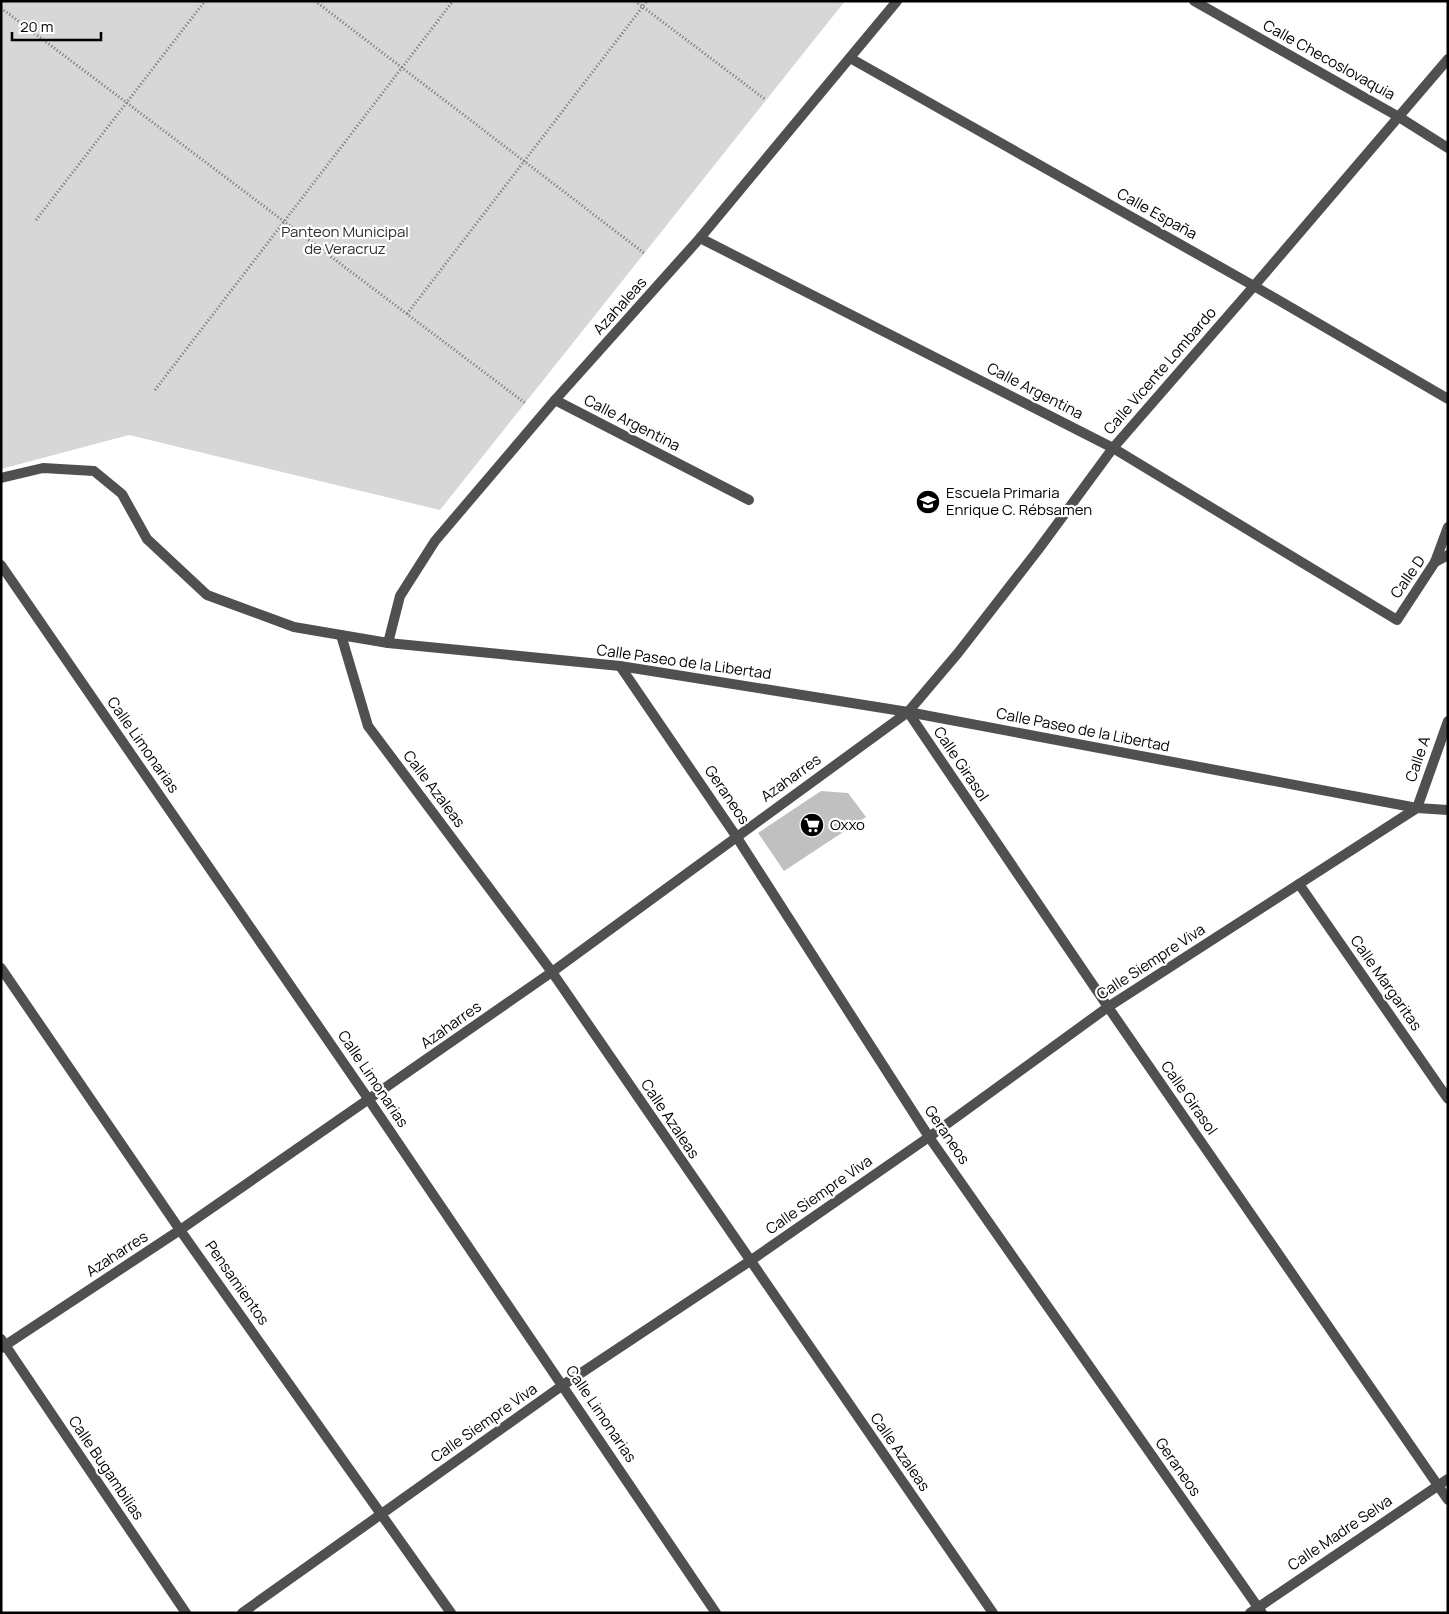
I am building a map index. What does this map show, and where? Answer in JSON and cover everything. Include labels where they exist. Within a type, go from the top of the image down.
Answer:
[{"type":"street","name":"Azahaleas","points":[[388,643],[400,596],[435,541],[555,400],[700,238],[897,1]]},
{"type":"street","name":"Calle Checoslovaquia","points":[[1194,1],[1399,116],[1448,148]]},
{"type":"street","name":"Calle España","points":[[850,58],[1254,286],[1448,399]]},
{"type":"street","name":"Calle Vicente Lombardo","points":[[908,712],[958,653],[1113,448],[1448,59]]},
{"type":"street","name":"Calle Argentina","points":[[700,238],[1113,448],[1397,620]]},
{"type":"street","name":"Calle Argentina","points":[[555,400],[750,500]]},
{"type":"street","name":"Calle Paseo de la Libertad","points":[[1,478],[43,468],[94,471],[122,494],[147,539],[208,595],[294,627],[388,643],[620,666],[908,712],[1417,808]]},
{"type":"street","points":[[1435,562],[1448,527]]},
{"type":"street","name":"Calle D","points":[[1397,620],[1435,562],[1448,555]]},
{"type":"street","name":"Calle Limonarias","points":[[1,565],[369,1100],[716,1613]]},
{"type":"street","name":"Calle Azaleas","points":[[342,635],[368,726],[552,972],[993,1613]]},
{"type":"street","name":"Geraneos","points":[[620,666],[736,836],[929,1137],[1256,1611]]},
{"type":"street","name":"Azaharres","points":[[3,1344],[180,1230],[369,1100],[552,972],[908,712]]},
{"type":"street","name":"Calle Girasol","points":[[908,712],[1108,1008],[1448,1500]]},
{"type":"street","name":"Calle A","points":[[1417,808],[1448,721]]},
{"type":"street","points":[[1417,808],[1448,810]]},
{"type":"street","name":"Calle Siempre Viva","points":[[242,1613],[563,1386],[750,1261],[929,1137],[1108,1008],[1417,808]]},
{"type":"street","name":"Calle Margaritas","points":[[1299,884],[1448,1100]]},
{"type":"street","name":"Pensamientos","points":[[1,968],[180,1230],[451,1613]]},
{"type":"street","name":"Calle Bugambilias","points":[[3,1344],[186,1613]]},
{"type":"street","name":"Calle Madre Selva","points":[[1256,1611],[1448,1480]]},
{"type":"path","points":[[36,220],[205,1]]},
{"type":"path","points":[[315,1],[644,253]]},
{"type":"path","points":[[155,390],[452,1]]},
{"type":"path","points":[[635,1],[766,100]]},
{"type":"path","points":[[407,314],[647,1]]},
{"type":"path","points":[[1,8],[525,403]]},
{"type":"green space","name":"Panteon Municipal de Veracruz","points":[[1,1],[845,1],[440,510],[129,435],[1,469]]},
{"type":"building","name":"Oxxo","points":[[821,791],[848,793],[866,817],[784,871],[758,833]]},
{"type":"place","name":"Escuela Primaria Enrique C. Rébsamen","points":[[928,502]]},
{"type":"place","name":"Oxxo","points":[[812,825]]}]
